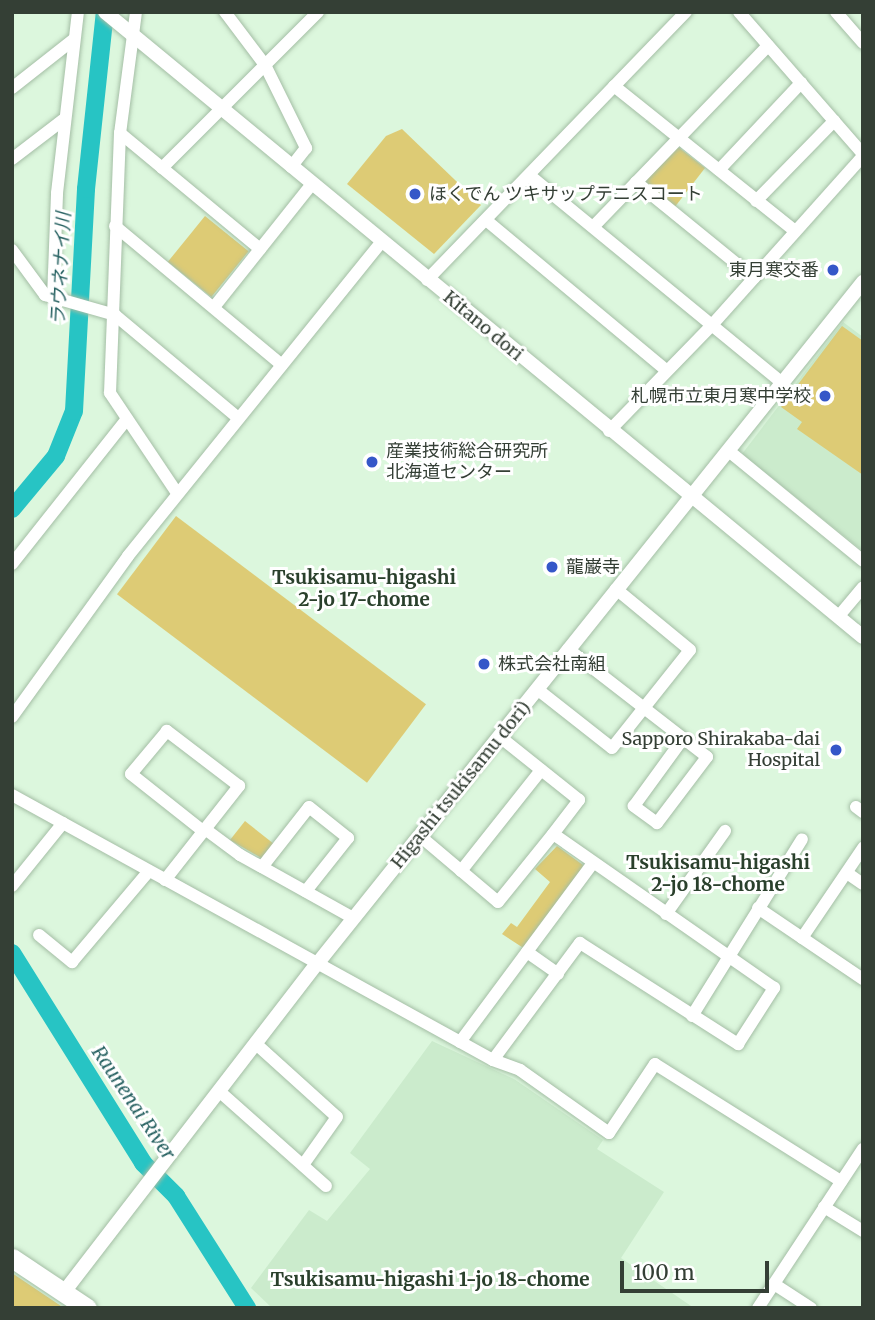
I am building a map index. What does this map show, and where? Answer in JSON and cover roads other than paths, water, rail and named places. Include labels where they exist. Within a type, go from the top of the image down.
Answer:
[{"type":"highway","points":[[12,1258],[87,1308]]},
{"type":"street","points":[[54,299],[63,120],[78,12]]},
{"type":"street","name":"Kitano dori","points":[[106,12],[381,243],[863,638]]},
{"type":"street","points":[[136,12],[130,33],[120,133],[111,312],[110,393],[177,493]]},
{"type":"street","points":[[225,12],[265,65],[306,148],[291,167]]},
{"type":"street","points":[[162,168],[318,12]]},
{"type":"street","points":[[427,280],[686,12]]},
{"type":"street","points":[[609,430],[712,325],[863,155],[739,12]]},
{"type":"street","points":[[836,12],[863,43]]},
{"type":"street","points":[[12,88],[73,40]]},
{"type":"street","points":[[593,227],[768,46]]},
{"type":"street","points":[[719,170],[801,83]]},
{"type":"street","points":[[614,86],[795,232]]},
{"type":"street","points":[[12,159],[63,120]]},
{"type":"street","points":[[756,201],[834,121]]},
{"type":"street","points":[[120,133],[260,249]]},
{"type":"street","points":[[529,175],[782,383]]},
{"type":"street","points":[[636,182],[754,278]]},
{"type":"street","points":[[214,307],[312,184]]},
{"type":"street","points":[[486,220],[666,370]]},
{"type":"street","points":[[115,226],[282,365]]},
{"type":"street","points":[[12,717],[177,493],[381,243]]},
{"type":"street","points":[[12,250],[41,292],[54,299],[111,312],[238,418]]},
{"type":"street","name":"Higashi tsukisamu dori)","points":[[64,1292],[353,918],[616,589],[730,452],[863,282]]},
{"type":"street","points":[[12,564],[127,418]]},
{"type":"street","points":[[730,452],[863,561]]},
{"type":"street","points":[[838,617],[863,587]]},
{"type":"street","points":[[537,689],[612,748],[690,650],[616,589]]},
{"type":"street","points":[[568,649],[707,757],[657,823],[634,806],[682,740]]},
{"type":"street","points":[[165,880],[204,830],[239,786],[167,731],[131,774],[204,830],[261,867],[353,918]]},
{"type":"street","points":[[420,836],[498,902],[553,835],[579,800],[500,737]]},
{"type":"street","points":[[461,871],[541,770]]},
{"type":"street","points":[[12,795],[493,1060],[520,1070],[609,1133],[655,1064],[841,1181]]},
{"type":"street","points":[[261,867],[309,807],[348,838],[306,891]]},
{"type":"street","points":[[12,886],[63,823]]},
{"type":"street","points":[[666,914],[725,831]]},
{"type":"street","points":[[493,1060],[580,943],[738,1044],[774,988],[553,835]]},
{"type":"street","points":[[692,1016],[802,839]]},
{"type":"street","points":[[802,938],[863,848]]},
{"type":"street","points":[[460,1042],[593,863]]},
{"type":"street","points":[[39,935],[72,962],[149,871]]},
{"type":"street","points":[[847,873],[863,884]]},
{"type":"street","points":[[758,908],[863,979]]},
{"type":"street","points":[[527,952],[558,974]]},
{"type":"street","points":[[255,1043],[337,1117],[303,1165]]},
{"type":"street","points":[[219,1091],[327,1186]]},
{"type":"street","points":[[758,1308],[862,1152]]},
{"type":"street","points":[[824,1207],[863,1231]]},
{"type":"street","points":[[774,1284],[811,1308]]},
{"type":"waterway","name":"ラウネナイ川","points":[[12,509],[56,456],[74,411],[86,189],[105,12]]},
{"type":"waterway","name":"Raunenai River","points":[[12,953],[143,1163],[176,1196],[247,1308]]},
{"type":"place","name":"ほくでん ツキサップテニスコート","points":[[415,194]]},
{"type":"place","name":"東月寒交番","points":[[833,270]]},
{"type":"place","name":"札幌市立東月寒中学校","points":[[825,396]]},
{"type":"place","name":"産業技術総合研究所 北海道センター","points":[[372,462]]},
{"type":"place","name":"龍巌寺","points":[[552,567]]},
{"type":"place","name":"株式会社南組","points":[[484,664]]},
{"type":"place","name":"Sapporo Shirakaba-dai Hospital","points":[[836,750]]},
{"type":"district","name":"Tsukisamu-higashi 2-jo 17-chome","points":[[364,589]]},
{"type":"district","name":"Tsukisamu-higashi 2-jo 18-chome","points":[[718,874]]},
{"type":"district","name":"Tsukisamu-higashi 1-jo 18-chome","points":[[430,1280]]}]
